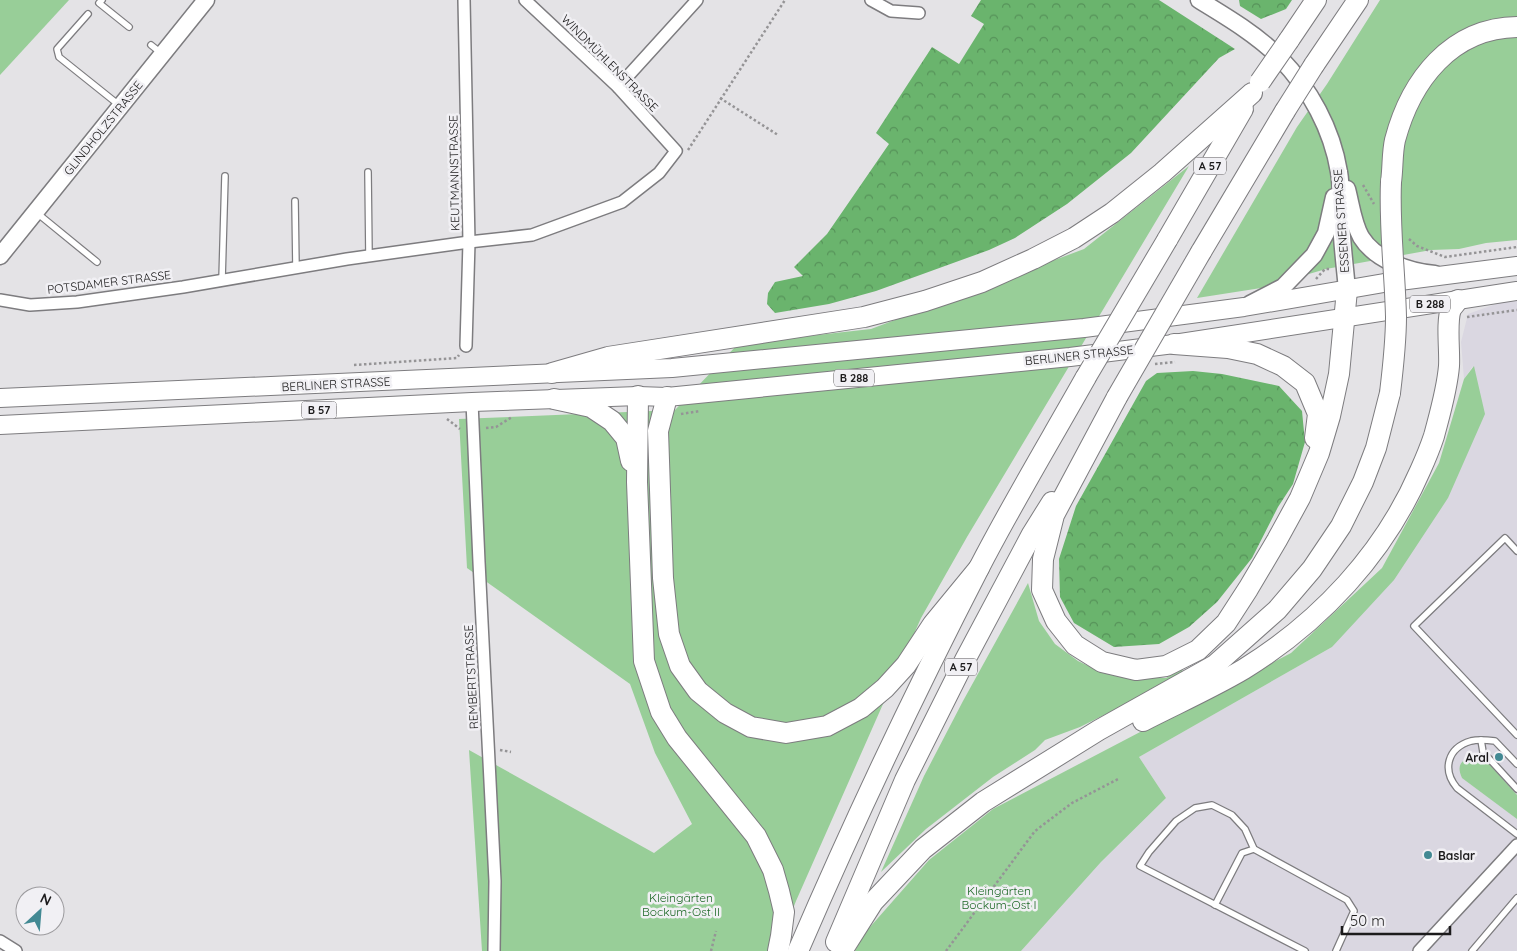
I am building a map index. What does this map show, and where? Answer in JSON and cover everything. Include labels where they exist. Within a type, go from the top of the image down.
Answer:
[{"type":"highway","name":"A 57","points":[[798,951],[881,767],[979,568],[1086,377],[1256,87],[1316,0]]},
{"type":"highway","name":"A 57","points":[[832,951],[906,780],[965,660],[1032,534],[1117,397],[1285,111],[1358,0]]},
{"type":"highway","points":[[842,951],[873,902],[923,849],[983,802],[1048,764],[1099,730],[1215,665],[1278,610],[1312,569],[1341,526],[1363,482],[1376,448],[1390,393],[1396,317],[1390,203],[1395,142],[1406,109],[1419,84],[1438,59],[1467,38],[1500,27],[1517,27]]},
{"type":"highway","points":[[552,373],[608,357],[864,317],[925,301],[982,282],[1074,238],[1112,213],[1162,174],[1256,87]]},
{"type":"highway","points":[[1117,397],[1054,515],[1043,559],[1042,590],[1056,621],[1075,645],[1102,662],[1136,670],[1166,666],[1198,650],[1226,623],[1248,589],[1300,498],[1319,453],[1330,416],[1339,374],[1347,290]]},
{"type":"highway","points":[[1048,764],[1125,730],[1243,669],[1291,637],[1321,610],[1357,573],[1388,532],[1412,488],[1432,443],[1443,404],[1449,367],[1451,309],[1458,300]]},
{"type":"highway","points":[[1174,344],[1228,348],[1257,354],[1284,366],[1305,383],[1318,414],[1316,436],[1300,498]]},
{"type":"highway","points":[[638,396],[637,482],[644,661],[661,712],[677,738],[756,836],[773,870],[784,912],[782,936],[778,951]]},
{"type":"highway","points":[[667,397],[658,432],[663,578],[669,634],[680,666],[698,691],[725,713],[751,727],[786,733],[827,726],[861,708],[885,688],[906,665],[933,624],[979,568]]},
{"type":"highway","points":[[554,399],[591,407],[612,421],[626,438],[637,482]]},
{"type":"main road","name":"GLINDHOLZSTRASSE","points":[[0,256],[121,107],[157,49],[206,0]]},
{"type":"main road","name":"ESSENER STRASSE","points":[[1200,0],[1254,36],[1280,57],[1298,79],[1317,108],[1331,137],[1339,173],[1347,290]]},
{"type":"main road","points":[[1339,173],[1346,185],[1353,215],[1361,237],[1376,253],[1402,267],[1422,273],[1440,275]]},
{"type":"main road","points":[[1244,307],[1283,287],[1314,255],[1326,233],[1339,173]]},
{"type":"main road","name":"BERLINER STRASSE","points":[[0,398],[672,368],[1002,337],[1244,307],[1384,282],[1517,266]]},
{"type":"main road","name":"BERLINER STRASSE","points":[[0,425],[472,402],[638,396],[667,397],[1174,344],[1517,291]]},
{"type":"main road","name":"BERLINER STRASSE","points":[[638,396],[645,384],[672,368]]},
{"type":"street","name":"KEUTMANNSTRASSE","points":[[464,0],[469,242],[466,346]]},
{"type":"street","name":"WINDMÜHLENSTRASSE","points":[[469,242],[532,235],[622,202],[659,173],[676,151],[618,87],[525,0]]},
{"type":"street","points":[[618,87],[697,0]]},
{"type":"street","points":[[871,0],[891,11],[919,14]]},
{"type":"street","name":"POTSDAMER STRASSE","points":[[0,300],[30,305],[77,302],[469,242]]},
{"type":"street","name":"REMBERTSTRASSE","points":[[472,402],[495,881],[494,951]]},
{"type":"street","points":[[1419,951],[1517,845]]},
{"type":"street","points":[[0,941],[16,951]]},
{"type":"lane","points":[[102,0],[99,3],[130,27]]},
{"type":"lane","points":[[88,14],[57,49],[59,57],[121,107]]},
{"type":"lane","points":[[368,172],[369,256]]},
{"type":"lane","points":[[222,280],[225,176]]},
{"type":"lane","points":[[295,201],[296,268]]},
{"type":"lane","points":[[36,212],[97,262]]},
{"type":"lane","points":[[1517,551],[1505,538],[1414,626],[1517,735]]},
{"type":"lane","points":[[1517,764],[1495,741],[1473,740],[1459,748],[1450,758],[1448,772],[1451,781],[1458,788],[1517,834]]},
{"type":"lane","points":[[1481,740],[1483,752],[1517,789]]},
{"type":"lane","points":[[1305,951],[1140,866],[1149,852],[1176,821],[1195,808],[1212,805],[1232,815],[1244,829],[1254,849],[1347,900],[1354,911],[1336,951]]},
{"type":"lane","points":[[1215,905],[1242,853],[1254,849]]},
{"type":"lane","points":[[1472,951],[1517,898]]},
{"type":"path","points":[[686,154],[720,98],[785,0]]},
{"type":"path","points":[[720,98],[778,135]]},
{"type":"path","points":[[1402,232],[1417,246],[1445,258],[1517,247]]},
{"type":"path","points":[[946,951],[1035,831],[1072,803],[1120,778]]},
{"type":"path","points":[[711,951],[716,932]]},
{"type":"shaded area","points":[[1504,301],[1517,301],[1517,951],[1021,951],[1101,862],[1166,798],[1139,757],[1332,647],[1448,498],[1473,366],[1464,379],[1461,342],[1468,314]]},
{"type":"green space","points":[[0,0],[69,0],[0,75]]},
{"type":"green space","points":[[981,0],[1159,0],[1235,49],[1219,58],[1131,153],[1067,204],[1015,238],[989,250],[876,291],[829,304],[775,313],[767,304],[768,293],[775,282],[803,276],[794,267],[827,234],[889,144],[876,133],[932,47],[959,64],[984,24],[971,16]]},
{"type":"green space","points":[[1239,0],[1292,0],[1286,9],[1261,19],[1240,6]]},
{"type":"green space","points":[[1380,0],[1517,0],[1517,240],[1486,243],[1459,249],[1431,250],[1326,269],[1261,288],[1197,298],[1297,127],[1327,84]]},
{"type":"green space","name":"Kleingärten Bockum-Ost II","points":[[1189,166],[967,537],[921,618],[796,901],[776,951],[482,951],[469,750],[654,853],[692,824],[655,753],[630,684],[467,568],[459,419],[675,410],[738,344],[871,329],[1084,249]]},
{"type":"green space","name":"Kleingärten Bockum-Ost I","points":[[1474,366],[1485,414],[1448,498],[1394,580],[1332,647],[1139,757],[1166,798],[1101,862],[1021,951],[855,951],[863,935],[929,860],[993,809],[1291,653],[1382,568],[1439,463],[1464,379]]},
{"type":"green space","points":[[1193,371],[1222,374],[1279,386],[1302,411],[1305,442],[1293,484],[1278,507],[1252,558],[1217,602],[1189,627],[1159,644],[1114,647],[1074,623],[1060,597],[1059,559],[1076,506],[1146,381],[1157,373]]},
{"type":"green space","points":[[1028,583],[1039,621],[1055,644],[1078,661],[1103,673],[1132,678],[1166,678],[1183,669],[1180,677],[1080,727],[1045,740],[1035,750],[993,777],[926,829],[881,872],[924,776]]},
{"type":"green space","points":[[1481,755],[1517,795],[1517,819],[1462,778],[1460,768],[1463,761]]},
{"type":"place","name":"Aral","points":[[1499,757]]},
{"type":"place","name":"Baslar","points":[[1428,855]]}]
